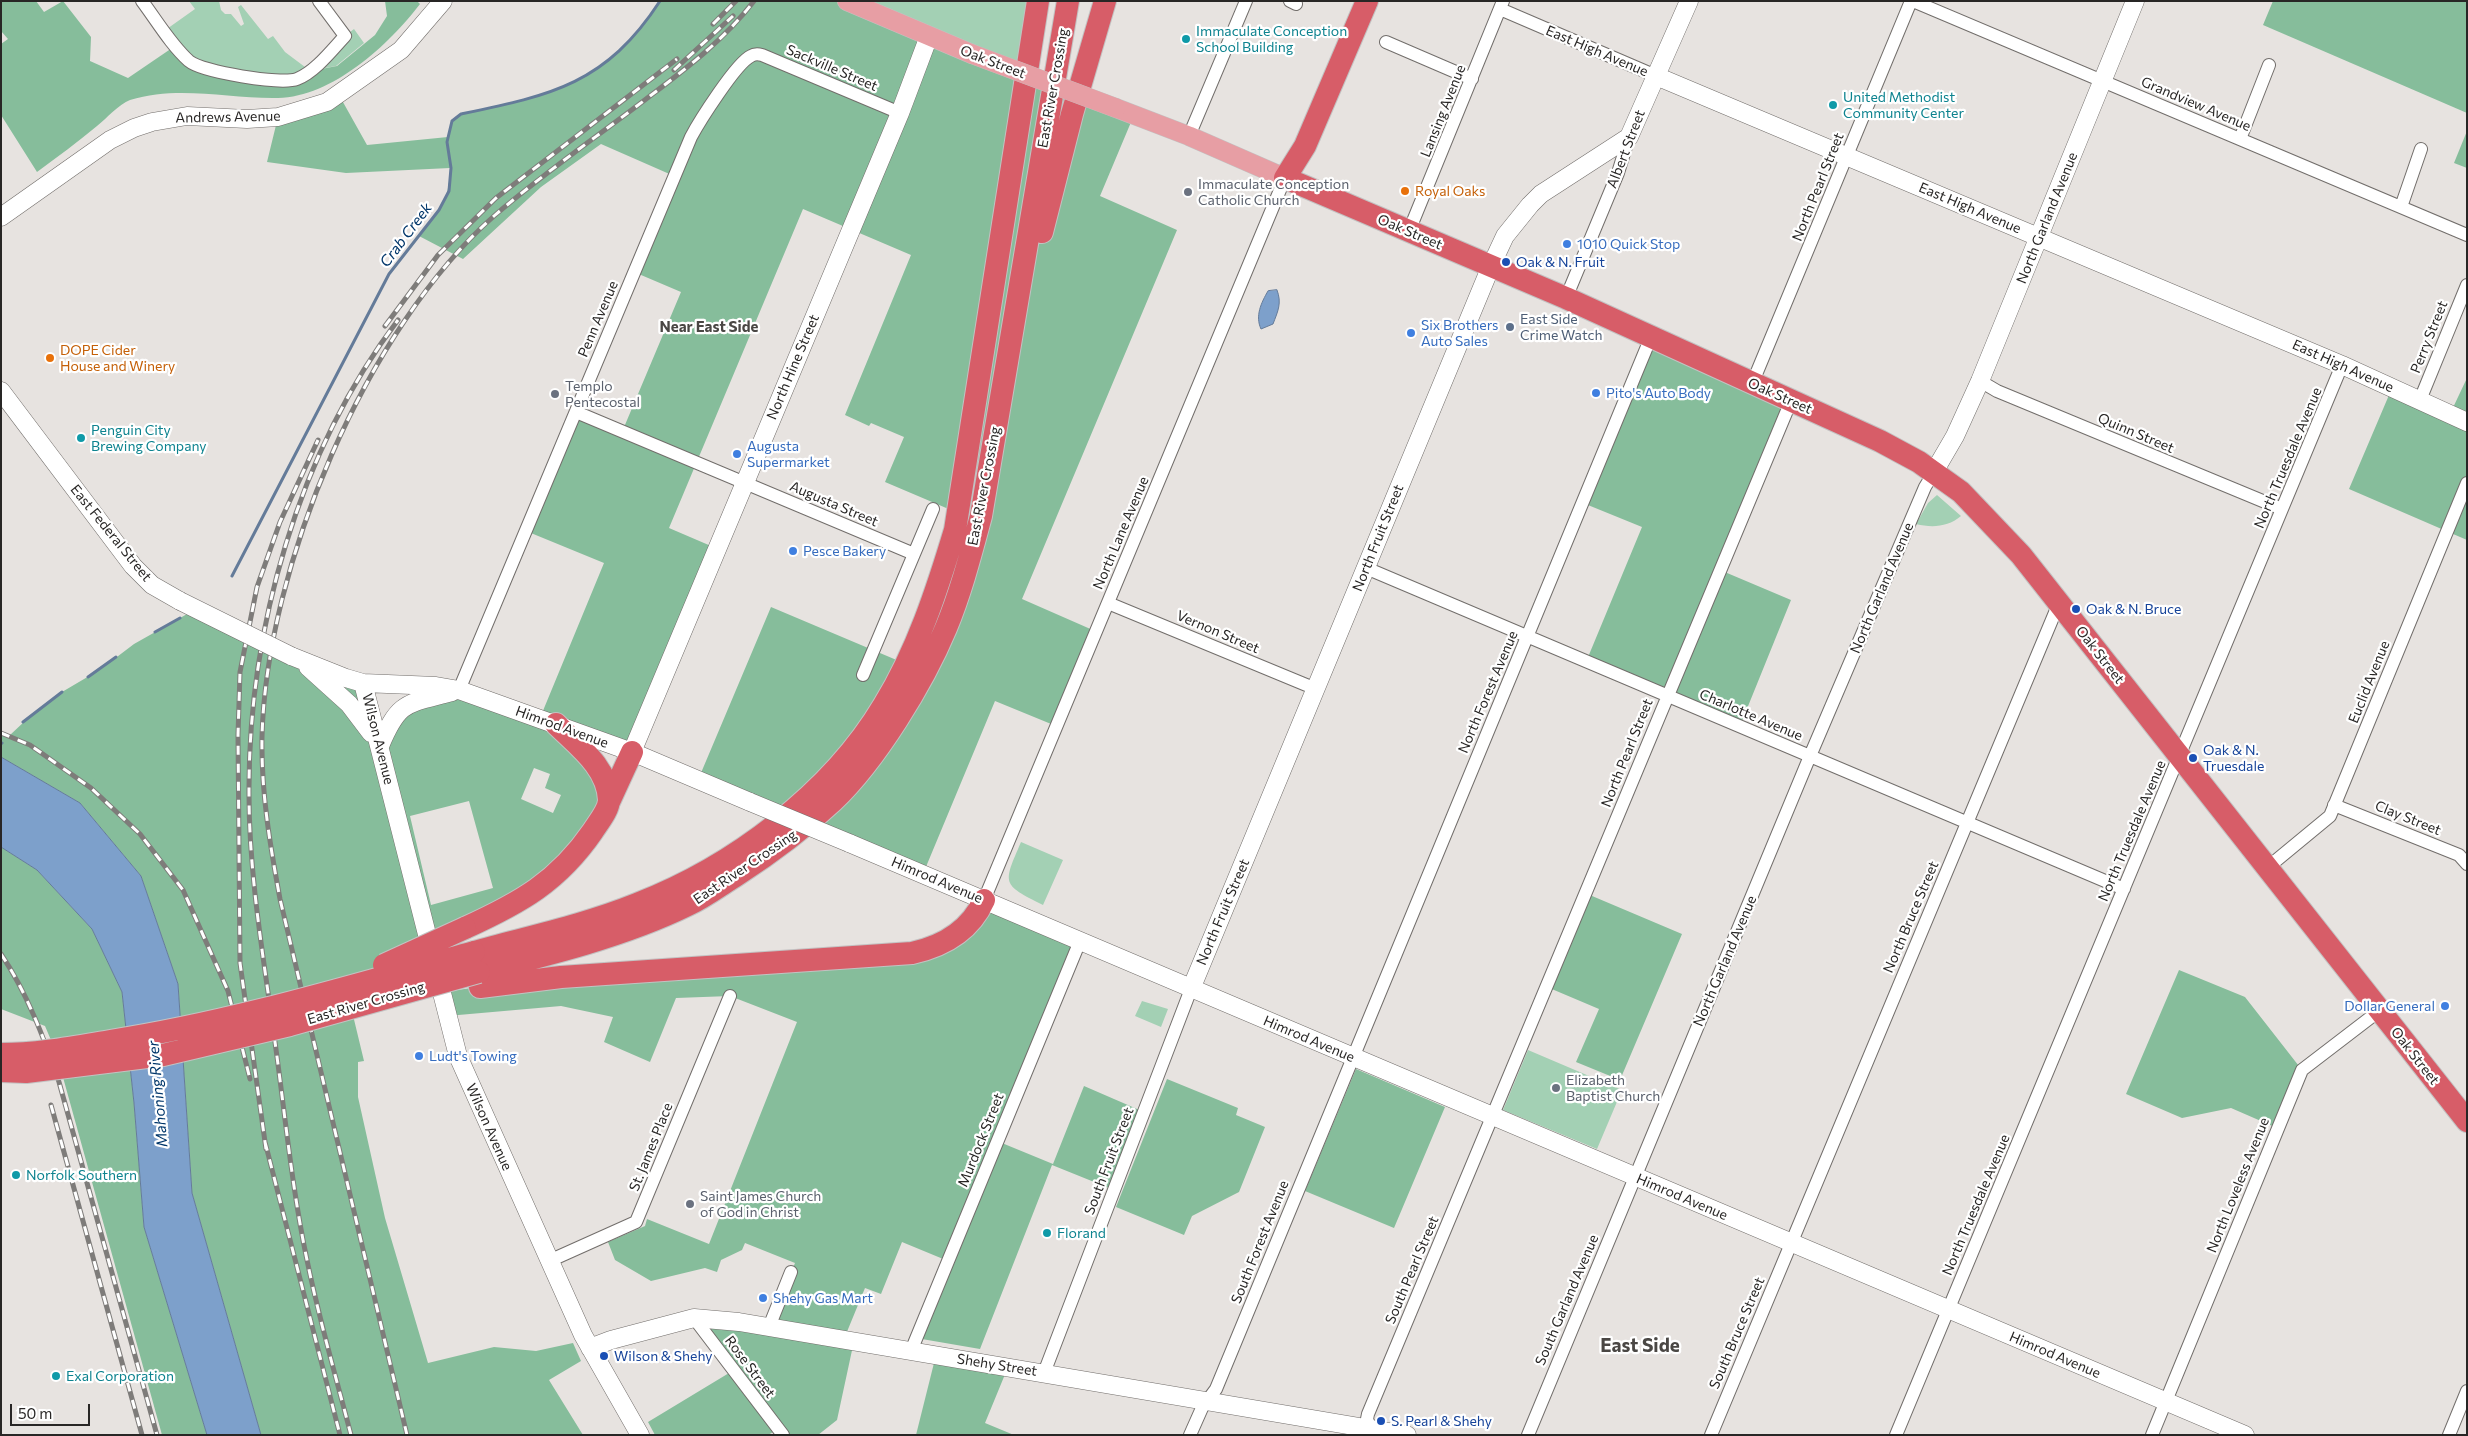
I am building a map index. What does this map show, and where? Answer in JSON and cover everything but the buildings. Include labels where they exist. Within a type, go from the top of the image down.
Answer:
[{"type":"highway","name":"East River Crossing","points":[[1,1071],[26,1072],[163,1055],[290,1024],[478,970],[576,924],[638,904],[692,879],[741,851],[798,807],[846,757],[883,708],[906,664],[937,589],[956,530],[1038,1]]},
{"type":"highway","name":"East River Crossing","points":[[1,1054],[25,1054],[154,1034],[319,994],[478,970],[529,960],[629,929],[689,905],[787,841],[834,800],[863,766],[908,702],[946,627],[968,564],[980,516],[1068,1]]},
{"type":"highway","points":[[1001,396],[1072,114],[1105,1]]},
{"type":"highway","points":[[1285,178],[1292,141],[1352,1]]},
{"type":"highway","points":[[1285,178],[1305,146],[1367,1]]},
{"type":"highway","name":"Oak Street","points":[[1285,178],[1566,298],[1880,441],[1934,472],[1962,492],[2021,554],[2467,1122]]},
{"type":"highway","points":[[556,724],[596,765],[604,782],[609,802]]},
{"type":"highway","points":[[319,994],[513,906],[551,880],[584,844],[599,822],[632,752]]},
{"type":"highway","points":[[478,970],[561,977],[912,953],[930,949],[954,937],[969,923],[984,900]]},
{"type":"main road","name":"Andrews Avenue","points":[[1,217],[110,140],[141,125],[187,116],[278,117],[327,102],[401,50],[443,1]]},
{"type":"main road","name":"Oak Street","points":[[846,1],[972,54],[1190,136],[1285,178]]},
{"type":"main road","name":"Albert Street","points":[[1629,137],[1689,1]]},
{"type":"main road","name":"North Garland Avenue","points":[[1934,472],[1955,436],[1980,381],[2135,1]]},
{"type":"main road","name":"North Hine Street","points":[[632,752],[900,112],[929,36]]},
{"type":"main road","name":"East High Avenue","points":[[1656,76],[2342,365],[2467,422]]},
{"type":"main road","name":"North Fruit Street","points":[[1191,989],[1491,266],[1506,236],[1536,200],[1629,137]]},
{"type":"main road","name":"East Federal Street","points":[[1,391],[133,566],[152,585],[180,601],[297,659],[364,683]]},
{"type":"main road","points":[[297,659],[349,704],[380,746]]},
{"type":"main road","name":"Himrod Avenue","points":[[364,683],[436,686],[459,690],[632,752],[2245,1435]]},
{"type":"main road","name":"Wilson Avenue","points":[[364,683],[458,1056],[590,1348],[640,1435]]},
{"type":"main road","points":[[380,746],[391,720],[403,708],[416,702],[459,690]]},
{"type":"main road","name":"Shehy Street","points":[[590,1348],[619,1338],[694,1318],[768,1327],[1044,1372],[1372,1432],[1407,1435]]},
{"type":"street","points":[[142,1],[175,46],[195,65],[262,80],[288,81],[305,75],[346,36],[319,1]]},
{"type":"street","points":[[1190,136],[1246,1]]},
{"type":"street","name":"Grandview Avenue","points":[[1912,1],[2467,235]]},
{"type":"street","name":"North Pearl Street","points":[[1752,384],[1912,1]]},
{"type":"street","name":"East High Avenue","points":[[1502,5],[1656,76]]},
{"type":"street","name":"Lansing Avenue","points":[[1409,232],[1502,5]]},
{"type":"street","points":[[1386,42],[1472,79]]},
{"type":"street","name":"Sackville Street","points":[[752,55],[762,55],[900,112]]},
{"type":"street","name":"Penn Avenue","points":[[459,690],[691,137],[716,98],[744,62],[752,55]]},
{"type":"street","points":[[2240,139],[2269,65]]},
{"type":"street","name":"Albert Street","points":[[1566,298],[1618,173],[1629,137]]},
{"type":"street","points":[[2401,207],[2421,149]]},
{"type":"street","name":"North Lane Avenue","points":[[984,900],[1285,178]]},
{"type":"street","name":"Perry Street","points":[[2420,400],[2467,285]]},
{"type":"street","name":"North Forest Avenue","points":[[1352,1058],[1651,337]]},
{"type":"street","name":"North Truesdale Avenue","points":[[1896,1435],[2342,365]]},
{"type":"street","name":"Quinn Street","points":[[1980,381],[2006,395],[2282,509]]},
{"type":"street","name":"North Pearl Street","points":[[1492,1117],[1791,402]]},
{"type":"street","name":"Augusta Street","points":[[576,412],[914,554]]},
{"type":"street","name":"North Garland Avenue","points":[[1635,1177],[1810,756],[1922,494],[1934,472]]},
{"type":"street","name":"Euclid Avenue","points":[[2267,868],[2326,820],[2334,805],[2467,483]]},
{"type":"street","points":[[863,675],[933,509]]},
{"type":"street","name":"Charlotte Avenue","points":[[1366,568],[2124,889]]},
{"type":"street","name":"Vernon Street","points":[[1108,603],[1316,689]]},
{"type":"street","name":"North Bruce Street","points":[[1791,1243],[2059,603]]},
{"type":"street","name":"Clay Street","points":[[2334,805],[2459,855],[2467,864]]},
{"type":"street","name":"Murdock Street","points":[[911,1351],[1080,941]]},
{"type":"street","name":"South Fruit Street","points":[[1044,1372],[1191,989]]},
{"type":"street","name":"St. James Place","points":[[550,1260],[636,1222],[730,996]]},
{"type":"street","name":"North Loveless Avenue","points":[[2152,1435],[2302,1070],[2379,1011]]},
{"type":"street","name":"South Forest Avenue","points":[[1190,1435],[1202,1408],[1216,1389],[1352,1058]]},
{"type":"street","name":"South Pearl Street","points":[[1372,1432],[1367,1419],[1368,1414],[1492,1117]]},
{"type":"street","name":"South Garland Avenue","points":[[1528,1435],[1635,1177]]},
{"type":"street","name":"South Bruce Street","points":[[1711,1435],[1791,1243]]},
{"type":"street","points":[[768,1327],[791,1272]]},
{"type":"street","name":"Rose Street","points":[[694,1318],[783,1435]]},
{"type":"street","points":[[2448,1435],[2467,1391]]},
{"type":"green space","points":[[1,1],[36,1],[44,12],[63,1],[91,37],[90,61],[128,78],[175,46],[189,61],[263,80],[337,66],[375,35],[387,16],[385,1],[417,1],[420,4],[376,51],[358,66],[319,89],[278,98],[185,93],[148,96],[130,100],[117,108],[90,132],[37,172],[1,115],[1,44],[8,39],[1,31]]},
{"type":"green space","points":[[189,1],[219,1],[221,10],[225,14],[231,14],[241,26],[244,24],[238,7],[241,5],[268,39],[273,36],[285,52],[305,67],[354,29],[364,43],[336,66],[309,71],[297,79],[206,68],[164,31],[195,9]]},
{"type":"green space","points":[[660,1],[858,1],[1134,115],[1100,196],[1177,230],[1022,599],[1095,631],[1056,726],[995,701],[923,874],[698,780],[771,607],[906,664],[958,513],[885,482],[904,437],[871,423],[869,426],[845,415],[911,255],[803,209],[669,528],[718,549],[632,752],[557,725],[609,802],[568,862],[429,944],[444,992],[519,981],[912,953],[980,908],[1080,941],[997,1141],[1053,1164],[1084,1086],[1144,1112],[1114,1190],[1052,1165],[980,1349],[916,1338],[948,1261],[902,1242],[881,1294],[865,1288],[844,1339],[854,1341],[837,1420],[818,1435],[783,1435],[778,1429],[768,1435],[655,1435],[648,1422],[734,1370],[694,1318],[768,1327],[795,1263],[745,1243],[742,1250],[721,1260],[717,1272],[705,1268],[651,1281],[615,1260],[608,1242],[645,1226],[647,1219],[709,1244],[797,1022],[730,996],[676,998],[650,1062],[604,1042],[613,1017],[561,1006],[447,1016],[444,993],[351,1007],[364,1061],[358,1062],[358,1097],[385,1218],[428,1363],[494,1347],[536,1351],[573,1343],[581,1361],[549,1380],[583,1435],[261,1435],[192,1193],[178,984],[141,876],[80,803],[1,757],[1,733],[9,736],[62,692],[101,669],[134,644],[196,609],[363,683],[380,745],[391,720],[459,690],[540,718],[604,563],[526,531],[576,412],[622,432],[681,292],[634,272],[674,176],[601,144],[541,187],[463,259],[419,236],[442,205],[448,190],[450,168],[346,173],[267,162],[278,117],[339,95],[367,145],[448,137],[452,121],[461,114],[523,100],[575,82],[598,69],[640,29]],"holes":[[[534,768],[550,774],[545,788],[561,795],[553,813],[521,799]],[[469,801],[493,888],[431,905],[410,816]]]},
{"type":"green space","points":[[858,1],[1038,1],[1026,76]]},
{"type":"green space","points":[[2273,1],[2467,1],[2467,113],[2263,25]]},
{"type":"green space","points":[[2467,131],[2467,168],[2454,163]]},
{"type":"green space","points":[[1651,337],[1791,401],[1720,570],[1791,600],[1740,726],[1586,662],[1642,527],[1583,503]]},
{"type":"green space","points":[[2467,378],[2467,540],[2349,489],[2392,388],[2450,414]]},
{"type":"green space","points":[[1937,495],[1961,516],[1940,526],[1916,524],[1928,503]]},
{"type":"green space","points":[[1021,842],[1063,860],[1043,905],[1019,892],[1010,881],[1011,867]]},
{"type":"green space","points":[[1,847],[37,870],[92,929],[122,992],[134,1103],[144,1227],[207,1435],[162,1435],[56,1052],[45,1026],[1,1009]]},
{"type":"green space","points":[[1585,893],[1682,934],[1620,1080],[1576,1062],[1599,1009],[1547,987]]},
{"type":"green space","points":[[2179,970],[2245,997],[2302,1070],[2277,1128],[2231,1108],[2182,1118],[2126,1094]]},
{"type":"green space","points":[[1142,1001],[1168,1009],[1161,1027],[1135,1016]]},
{"type":"green space","points":[[1528,1050],[1622,1090],[1597,1149],[1503,1110]]},
{"type":"green space","points":[[1356,1069],[1445,1107],[1394,1228],[1305,1191]]},
{"type":"green space","points":[[1167,1079],[1238,1108],[1236,1115],[1265,1127],[1239,1192],[1192,1216],[1184,1235],[1116,1207]]},
{"type":"green space","points":[[936,1355],[1008,1367],[985,1423],[1014,1435],[916,1435]]},
{"type":"water","points":[[1277,290],[1279,303],[1273,324],[1261,329],[1259,314],[1261,305],[1268,291]]},
{"type":"water","name":"Mahoning River","points":[[1,757],[80,803],[141,876],[178,984],[192,1193],[261,1435],[207,1435],[144,1227],[134,1103],[122,992],[92,929],[37,870],[1,847]]},
{"type":"waterway","name":"Crab Creek","points":[[232,576],[389,274],[439,210],[449,191],[451,168],[447,142],[452,121],[461,114],[550,92],[597,68],[619,51],[640,29],[660,1]]},
{"type":"waterway","name":"Crab Creek","points":[[155,632],[180,618]]},
{"type":"waterway","name":"Crab Creek","points":[[88,677],[116,657]]},
{"type":"waterway","name":"Crab Creek","points":[[23,722],[62,692]]},
{"type":"railway","points":[[713,24],[736,1]]},
{"type":"railway","points":[[407,1435],[280,899],[270,839],[263,778],[262,737],[268,670],[282,600],[303,527],[332,455],[365,386],[404,321],[447,264],[494,216],[513,200],[692,64],[731,28],[754,1]]},
{"type":"railway","points":[[674,70],[733,16]]},
{"type":"railway","points":[[385,326],[438,255],[496,198],[677,59]]},
{"type":"railway","points":[[351,1435],[312,1282],[293,1179],[254,887],[249,794],[251,732],[258,669],[269,607],[286,545],[307,485],[332,427],[363,372],[398,320]]},
{"type":"railway","points":[[266,1149],[240,963],[238,735],[240,672],[257,587],[280,522],[318,440]]},
{"type":"railway","points":[[1,733],[30,745],[91,788],[140,834],[183,890],[228,991],[250,1079]]},
{"type":"railway","points":[[1,954],[19,984],[34,1016],[59,1082],[157,1435]]},
{"type":"railway","points":[[51,1105],[142,1435]]},
{"type":"railway","points":[[265,1142],[340,1435]]},
{"type":"place","name":"Immaculate Conception School Building","points":[[1186,39]]},
{"type":"place","name":"United Methodist Community Center","points":[[1833,105]]},
{"type":"place","name":"Royal Oaks","points":[[1405,191]]},
{"type":"place","name":"Immaculate Conception Catholic Church","points":[[1188,192]]},
{"type":"place","name":"1010 Quick Stop","points":[[1567,244]]},
{"type":"place","name":"Oak & N. Fruit","points":[[1506,262]]},
{"type":"place","name":"East Side Crime Watch","points":[[1510,327]]},
{"type":"place","name":"Six Brothers Auto Sales","points":[[1411,333]]},
{"type":"place","name":"DOPE Cider House and Winery","points":[[50,358]]},
{"type":"place","name":"Pito's Auto Body","points":[[1596,393]]},
{"type":"place","name":"Templo Pentecostal","points":[[555,394]]},
{"type":"place","name":"Penguin City Brewing Company","points":[[81,438]]},
{"type":"place","name":"Augusta Supermarket","points":[[737,454]]},
{"type":"place","name":"Pesce Bakery","points":[[793,551]]},
{"type":"place","name":"Oak & N. Bruce","points":[[2076,609]]},
{"type":"place","name":"Oak & N. Truesdale","points":[[2193,758]]},
{"type":"place","name":"Dollar General","points":[[2445,1006]]},
{"type":"place","name":"Ludt's Towing","points":[[419,1056]]},
{"type":"place","name":"Elizabeth Baptist Church","points":[[1556,1088]]},
{"type":"place","name":"Norfolk Southern","points":[[16,1175]]},
{"type":"place","name":"Saint James Church of God in Christ","points":[[690,1204]]},
{"type":"place","name":"Florand","points":[[1047,1233]]},
{"type":"place","name":"Shehy Gas Mart","points":[[763,1298]]},
{"type":"place","name":"Wilson & Shehy","points":[[604,1356]]},
{"type":"place","name":"Exal Corporation","points":[[56,1376]]},
{"type":"place","name":"S. Pearl & Shehy","points":[[1381,1421]]},
{"type":"district","name":"Near East Side","points":[[709,327]]},
{"type":"district","name":"East Side","points":[[1640,1346]]}]
